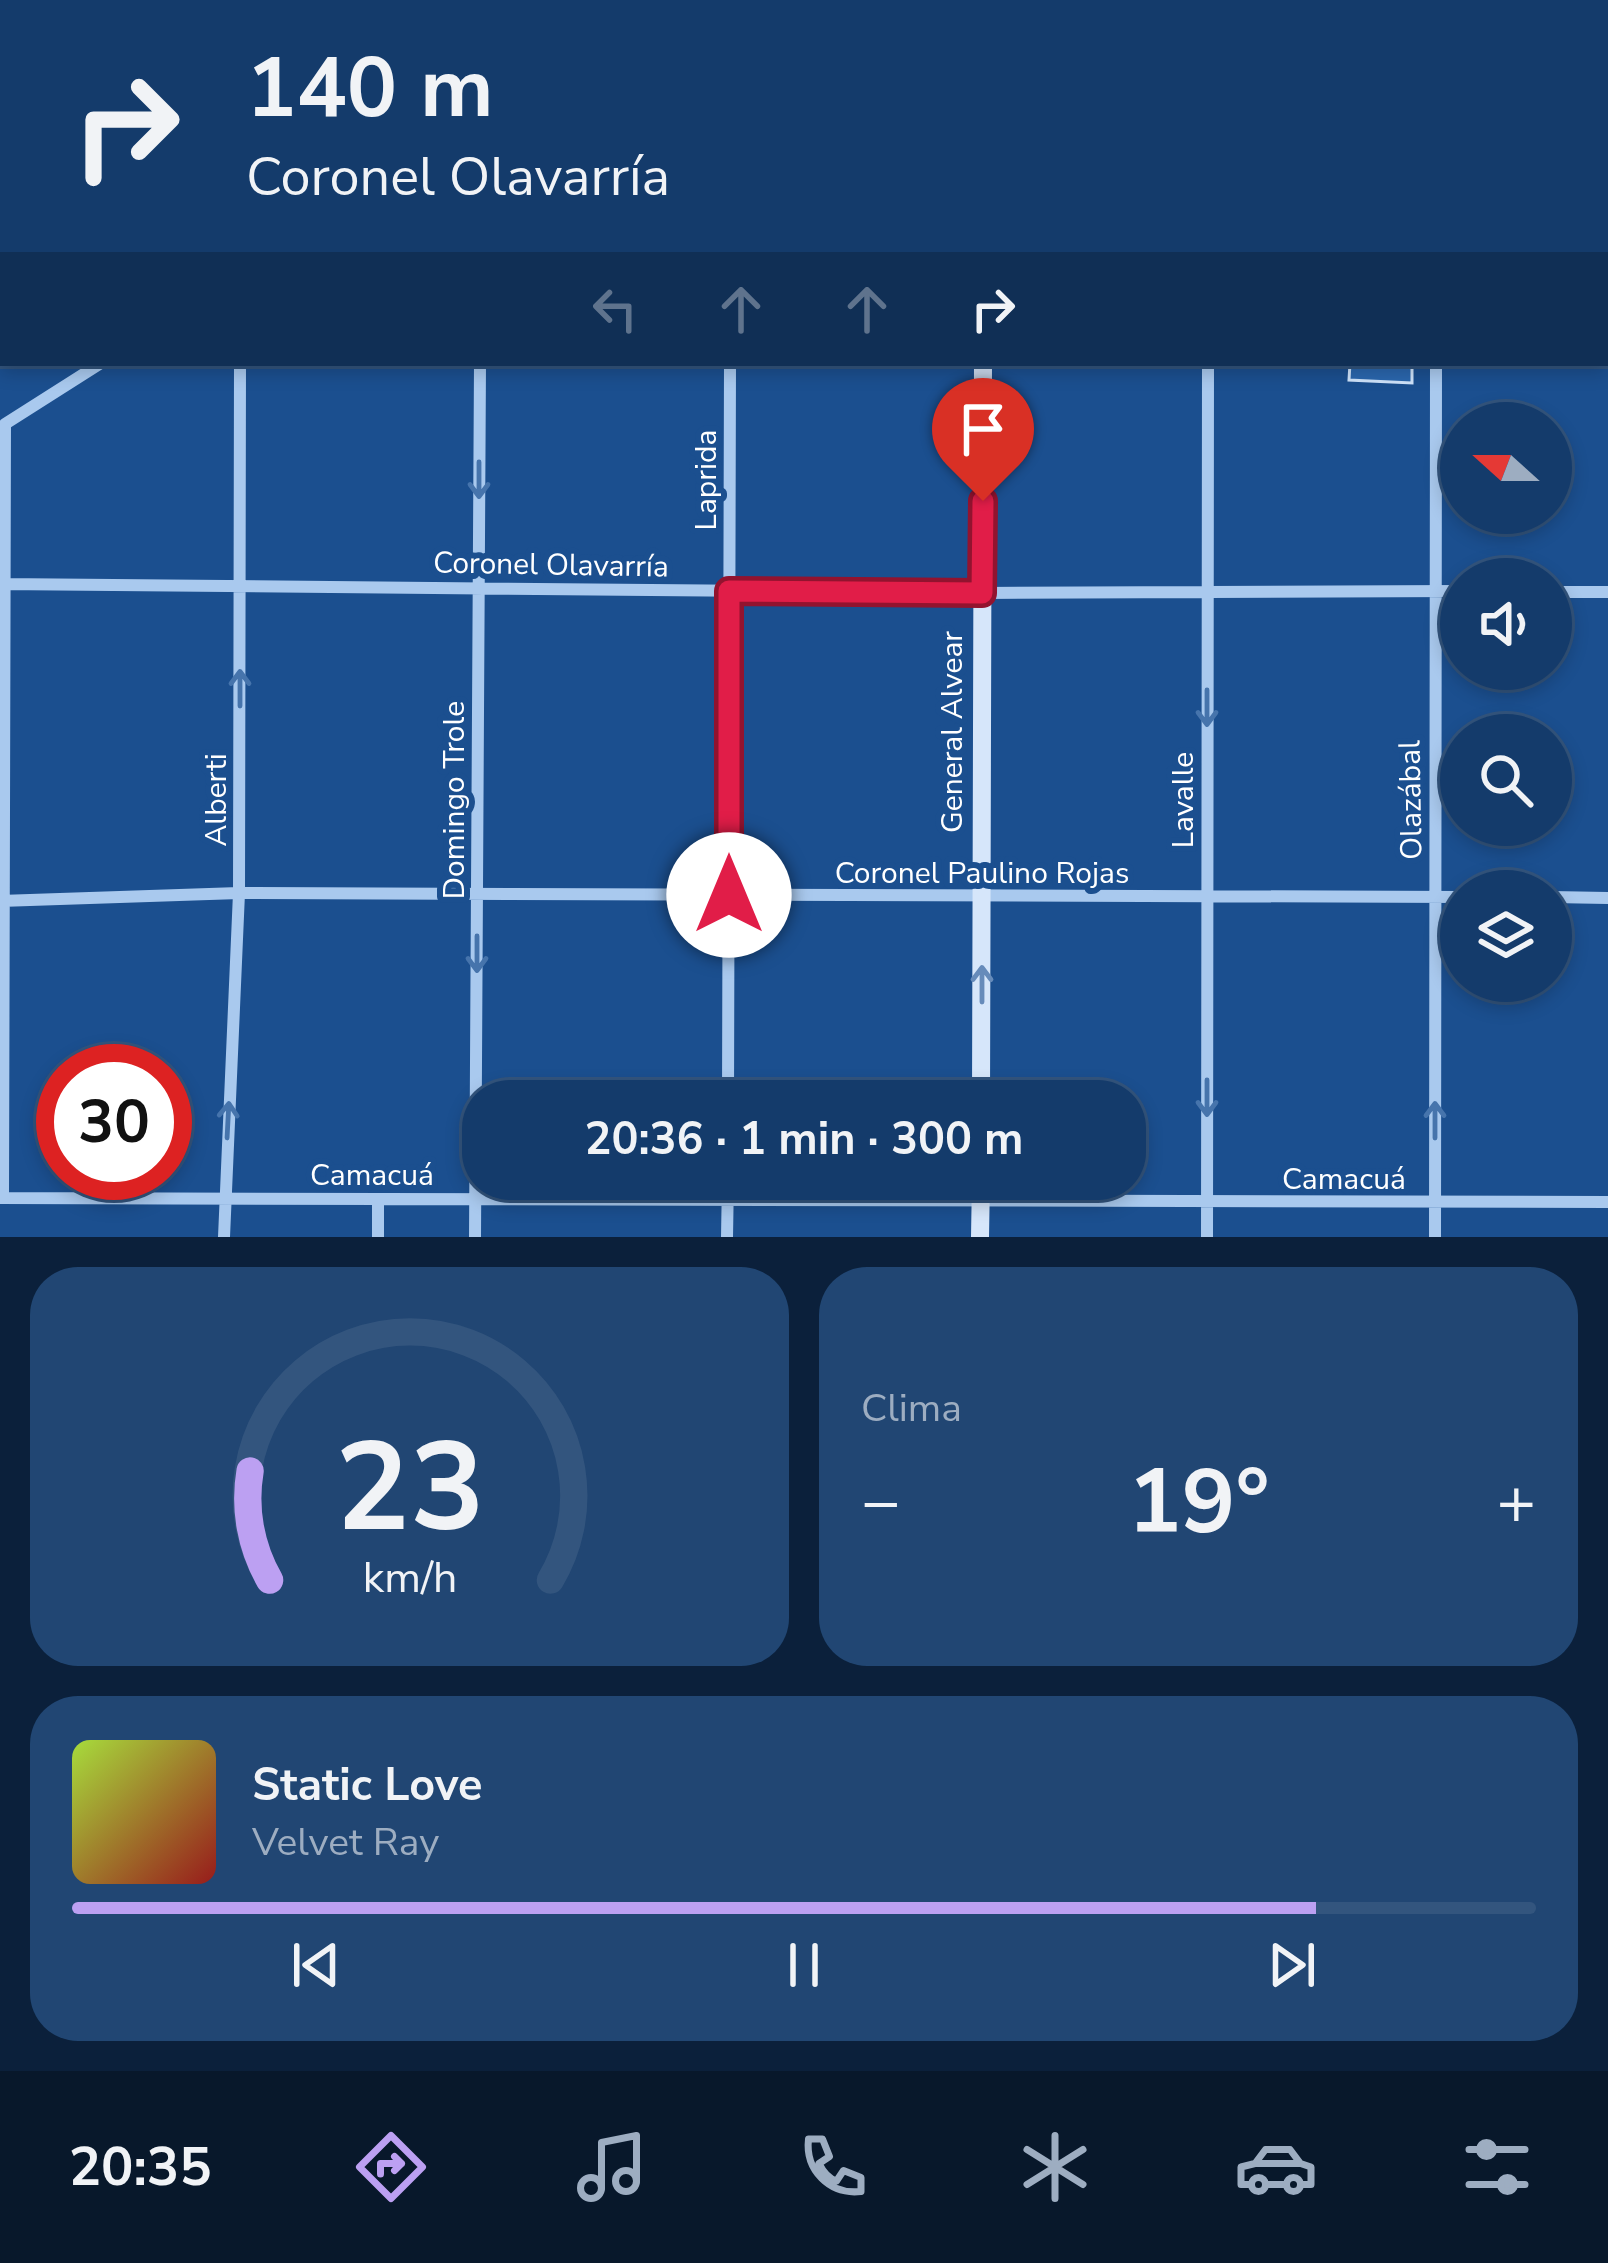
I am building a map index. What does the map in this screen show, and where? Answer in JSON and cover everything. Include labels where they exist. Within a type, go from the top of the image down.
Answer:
[{"type":"street","points":[[2,1198],[3,423],[96,366]]},
{"type":"street","name":"Alberti","points":[[224,1237],[239,893],[240,366]]},
{"type":"street","name":"Domingo Trole","points":[[476,1080],[479,366]]},
{"type":"street","name":"Laprida","points":[[728,1080],[730,366]]},
{"type":"street","name":"General Alvear","points":[[981,1080],[983,366]]},
{"type":"street","name":"Lavalle","points":[[1207,1237],[1208,366]]},
{"type":"street","name":"Olazábal","points":[[1435,1237],[1431,591],[1436,366]]},
{"type":"street","name":"Coronel Olavarría","points":[[2,584],[982,593],[1440,591]]},
{"type":"street","points":[[1572,592],[1608,592]]},
{"type":"street","name":"Coronel Paulino Rojas","points":[[1,900],[239,893],[1440,897]]},
{"type":"street","points":[[1572,898],[1608,898]]},
{"type":"street","name":"Camacuá","points":[[2,1198],[462,1199]]},
{"type":"street","points":[[378,1199],[379,1237]]},
{"type":"street","name":"Domingo Trole","points":[[475,1200],[476,1237]]},
{"type":"street","points":[[727,1237],[728,1200]]},
{"type":"street","name":"Camacuá","points":[[897,1200],[1608,1202]]},
{"type":"street","points":[[980,1237],[981,1201]]},
{"type":"building","points":[[1350,366],[1412,366],[1412,383],[1349,380]]},
{"type":"route","points":[[729,895],[729,591],[982,593],[983,501]]}]
